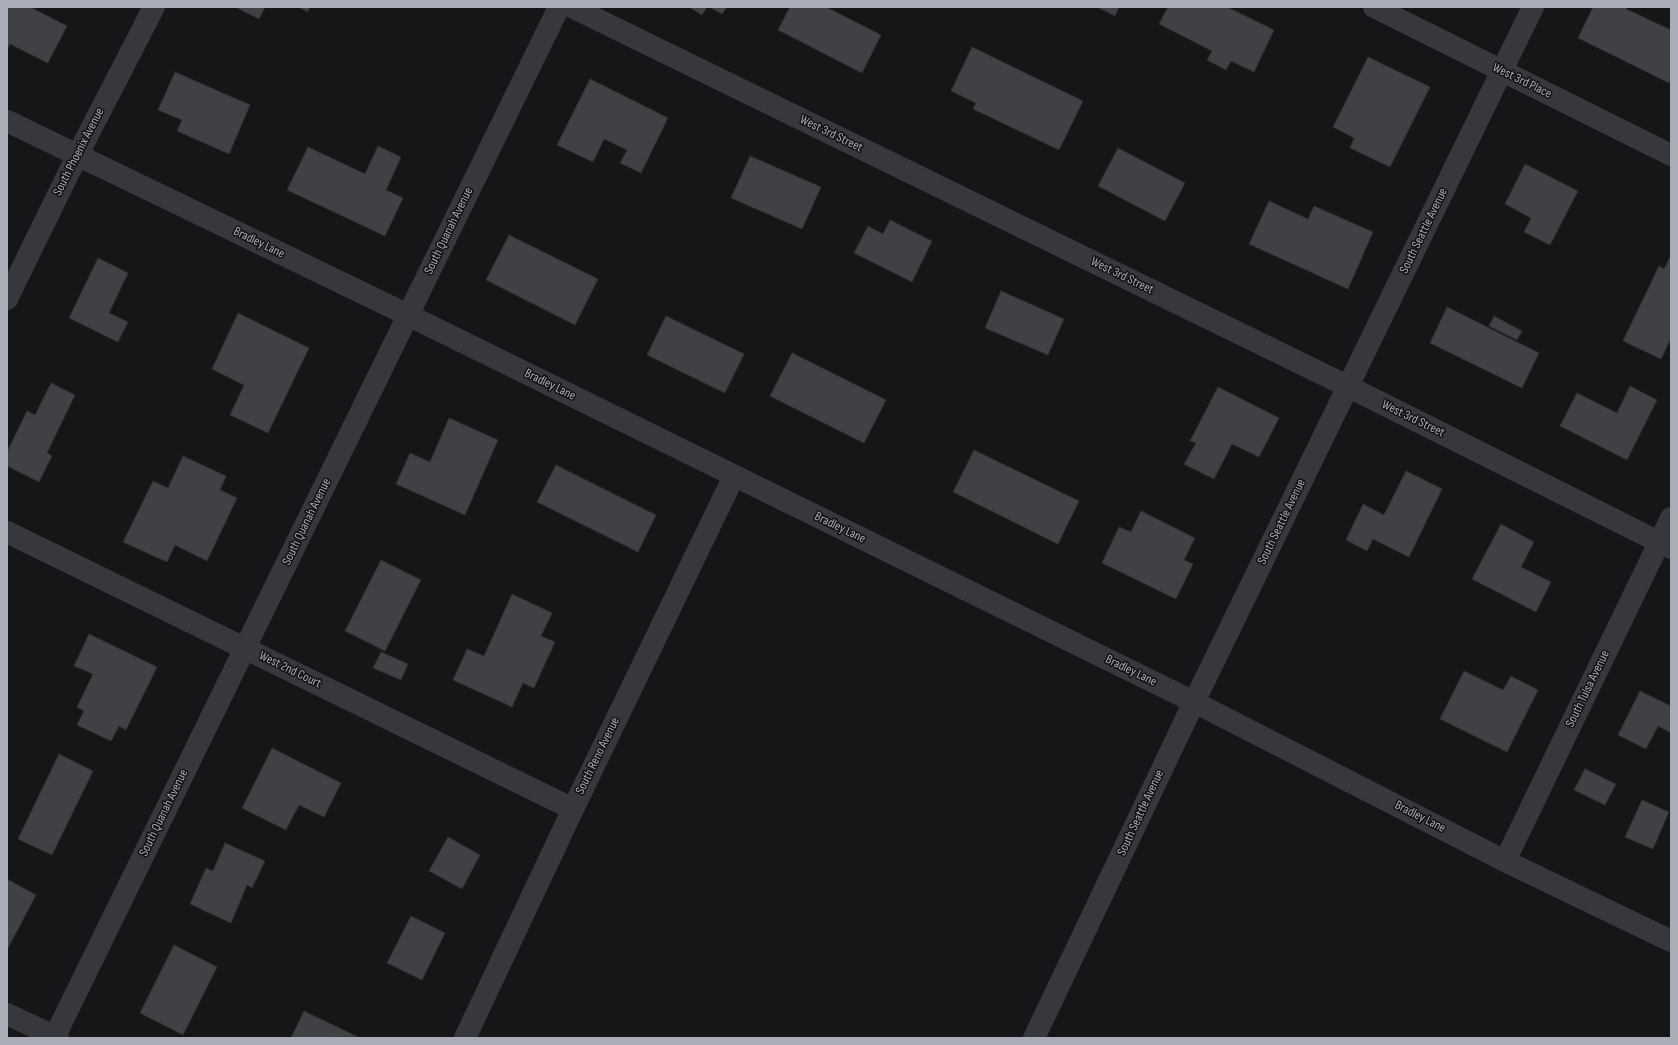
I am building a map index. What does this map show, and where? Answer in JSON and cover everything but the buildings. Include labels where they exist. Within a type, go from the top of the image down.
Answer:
[{"type":"street","name":"South Phoenix Avenue","points":[[7,299],[77,156],[154,7]]},
{"type":"street","name":"South Quanah Avenue","points":[[56,1037],[559,7]]},
{"type":"street","name":"West 3rd Street","points":[[572,7],[1349,387],[1665,545]]},
{"type":"street","name":"West 3rd Place","points":[[1374,7],[1671,155]]},
{"type":"street","name":"South Seattle Avenue","points":[[1034,1038],[1194,702],[1349,387],[1533,7]]},
{"type":"street","name":"Bradley Lane","points":[[7,121],[408,315],[1194,702],[1506,861],[1671,941]]},
{"type":"street","name":"South Reno Avenue","points":[[465,1038],[573,809],[734,476]]},
{"type":"street","name":"South Tulsa Avenue","points":[[1506,861],[1665,545],[1671,518]]},
{"type":"street","name":"West 2nd Court","points":[[7,532],[573,809]]},
{"type":"street","points":[[7,1014],[56,1037]]}]
